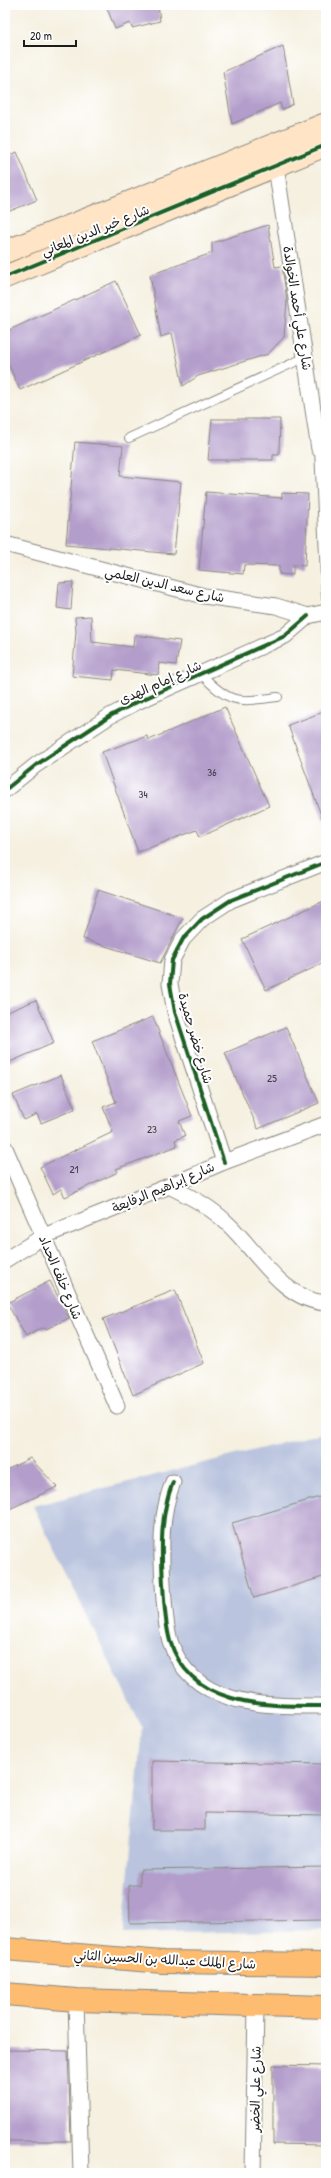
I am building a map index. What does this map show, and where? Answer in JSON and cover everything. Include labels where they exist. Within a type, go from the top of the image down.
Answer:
[{"type":"highway","name":"شارع الملك عبدالله بن الحسين الثاني","points":[[5,1949],[163,1962],[326,1964]]},
{"type":"highway","points":[[5,1994],[76,2000],[326,2007]]},
{"type":"street","name":"شارع خير الدين المعاني","points":[[5,252],[326,124]]},
{"type":"street","name":"شارع خير الدين المعاني","points":[[5,277],[276,167],[326,145]]},
{"type":"street","name":"شارع علي أحمد الخوالدة","points":[[276,167],[306,357],[323,448]]},
{"type":"street","name":"شارع سعد الدين العلمي","points":[[5,544],[204,596],[276,606],[308,616],[326,612]]},
{"type":"street","name":"شارع إمام الهدى","points":[[5,790],[36,765],[110,716],[136,702],[285,636],[308,616]]},
{"type":"street","name":"شارع خضر حميدة","points":[[224,1162],[175,1012],[170,984],[172,960],[183,939],[202,919],[231,900],[326,862]]},
{"type":"street","name":"شارع إبراهيم الرفايعة","points":[[5,1260],[44,1236],[169,1186],[224,1162],[326,1124]]},
{"type":"street","name":"شارع خلف الحداد","points":[[5,1148],[117,1406]]},
{"type":"street","points":[[169,1186],[202,1203],[228,1224],[271,1271],[296,1293],[319,1303],[326,1303]]},
{"type":"street","points":[[173,1482],[167,1497],[162,1522],[161,1561],[164,1610],[170,1641],[180,1663],[190,1675],[210,1690],[239,1701],[263,1706],[326,1706]]},
{"type":"street","points":[[76,2000],[81,2173]]},
{"type":"street","name":"شارع علي الخضر","points":[[253,2173],[256,2006]]},
{"type":"lane","points":[[129,438],[306,357]]},
{"type":"lane","name":"شارع علي أحمد الخوالدة","points":[[323,448],[326,598]]},
{"type":"lane","points":[[201,674],[217,691],[226,697],[241,702],[278,697]]},
{"type":"shaded area","points":[[326,1432],[326,1930],[123,1934],[142,1728],[33,1506]]},
{"type":"building","points":[[106,5],[158,5],[160,21],[132,28],[130,23],[115,29]]},
{"type":"building","points":[[283,46],[293,104],[282,110],[280,103],[232,124],[223,72]]},
{"type":"building","points":[[17,152],[37,200],[5,213],[5,157]]},
{"type":"building","points":[[268,225],[275,267],[282,266],[287,301],[284,337],[268,354],[198,376],[183,386],[172,333],[161,337],[150,275],[212,253],[212,243]]},
{"type":"building","points":[[116,281],[141,335],[20,390],[5,357],[5,332]]},
{"type":"building","points":[[212,419],[280,419],[279,455],[273,455],[273,460],[208,460]]},
{"type":"building","points":[[75,442],[123,446],[120,476],[181,482],[174,554],[66,544]]},
{"type":"building","points":[[206,492],[282,498],[282,493],[308,494],[305,566],[293,565],[293,575],[279,574],[279,566],[244,565],[243,574],[199,570]]},
{"type":"building","points":[[73,582],[71,610],[57,608],[59,583]]},
{"type":"building","points":[[91,616],[92,642],[133,647],[134,635],[180,641],[176,665],[159,663],[158,675],[114,670],[113,680],[72,676],[76,632],[75,617]]},
{"type":"building","points":[[225,707],[269,806],[200,837],[197,830],[138,852],[102,752],[147,736],[149,740]]},
{"type":"building","points":[[326,711],[326,823],[324,823],[288,725]]},
{"type":"building","points":[[98,890],[183,918],[160,963],[83,939]]},
{"type":"building","points":[[326,900],[326,962],[266,990],[242,939]]},
{"type":"building","points":[[36,1000],[54,1043],[5,1064],[5,1013]]},
{"type":"building","points":[[153,1017],[192,1116],[179,1121],[185,1136],[175,1140],[177,1146],[116,1169],[118,1172],[65,1197],[61,1189],[53,1194],[40,1167],[113,1132],[103,1107],[116,1102],[92,1041]]},
{"type":"building","points":[[286,1027],[319,1103],[258,1129],[225,1053]]},
{"type":"building","points":[[61,1075],[75,1109],[41,1123],[37,1114],[24,1120],[13,1095]]},
{"type":"building","points":[[50,1281],[69,1318],[46,1329],[41,1328],[26,1337],[7,1303]]},
{"type":"building","points":[[175,1290],[204,1363],[133,1395],[103,1319]]},
{"type":"building","points":[[30,1458],[57,1487],[5,1511],[5,1471]]},
{"type":"building","points":[[326,1495],[326,1576],[254,1598],[232,1523]]},
{"type":"building","points":[[152,1761],[326,1764],[326,1815],[205,1813],[205,1830],[152,1830]]},
{"type":"building","points":[[326,1867],[326,1920],[130,1923],[129,1885],[140,1885],[140,1870]]},
{"type":"building","points":[[5,2050],[68,2051],[71,2141],[5,2141]]},
{"type":"building","points":[[273,2065],[326,2066],[326,2145],[273,2144]]},
{"type":"cycle path","points":[[5,277],[326,145]]},
{"type":"cycle path","points":[[5,790],[36,765],[110,716],[137,702],[285,636],[308,616]]},
{"type":"cycle path","points":[[224,1162],[175,1012],[170,984],[172,960],[183,939],[202,919],[231,900],[326,862]]},
{"type":"cycle path","points":[[173,1482],[166,1507],[162,1532],[162,1571],[168,1634],[181,1663],[196,1680],[214,1691],[235,1699],[281,1705],[326,1706]]}]
